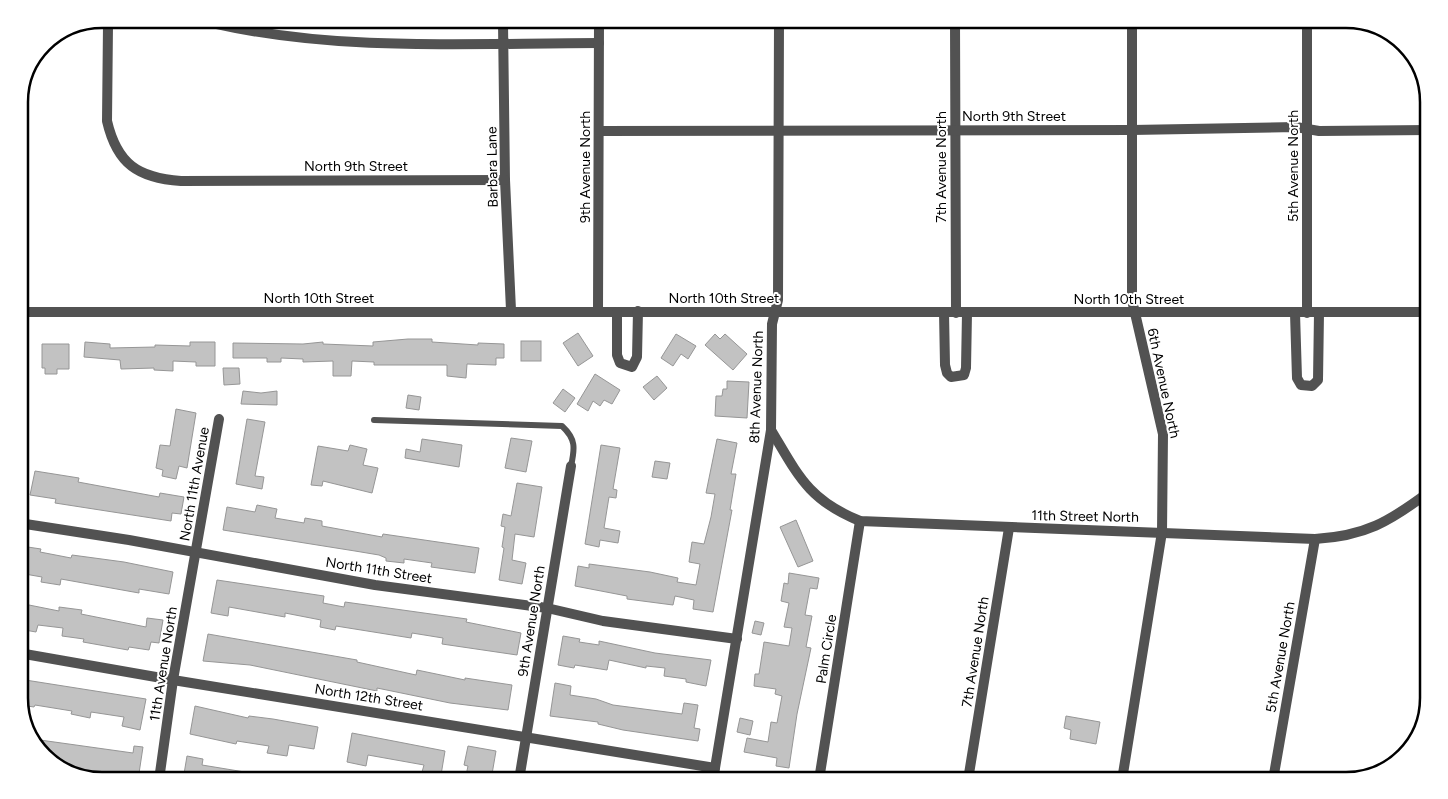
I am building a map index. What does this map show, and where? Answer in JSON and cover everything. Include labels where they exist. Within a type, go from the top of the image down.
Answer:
[{"type":"street","name":"North 9th Street","points":[[108,28],[108,121],[111,136],[126,162],[155,179],[505,180]]},
{"type":"street","points":[[239,28],[305,40],[599,43]]},
{"type":"street","name":"Barbara Lane","points":[[504,28],[505,180],[512,310]]},
{"type":"street","name":"9th Avenue North","points":[[598,311],[599,28]]},
{"type":"street","name":"8th Avenue North","points":[[714,772],[770,430],[772,324],[778,300],[779,28]]},
{"type":"street","name":"7th Avenue North","points":[[955,28],[956,313]]},
{"type":"street","name":"6th Avenue North","points":[[1123,772],[1162,532],[1163,434],[1132,300],[1132,28]]},
{"type":"street","name":"5th Avenue North","points":[[1307,28],[1307,313]]},
{"type":"street","name":"North 9th Street","points":[[599,131],[1132,130],[1296,127],[1307,129],[1420,130]]},
{"type":"street","name":"North 10th Street","points":[[28,312],[512,310],[956,313],[1420,312]]},
{"type":"street","points":[[617,312],[617,355],[620,363],[632,367],[637,357],[638,311]]},
{"type":"street","points":[[944,312],[945,365],[947,374],[951,377],[964,375],[966,368],[967,313]]},
{"type":"street","points":[[1295,313],[1297,378],[1301,385],[1312,386],[1318,380],[1319,313]]},
{"type":"street","name":"North 11th Avenue","points":[[196,553],[219,419]]},
{"type":"street","name":"11th Street North","points":[[770,430],[795,470],[813,494],[826,506],[860,522],[1315,539],[1339,537],[1372,529],[1420,499]]},
{"type":"street","name":"9th Avenue North","points":[[520,772],[571,466]]},
{"type":"street","name":"Palm Circle","points":[[820,772],[860,522]]},
{"type":"street","name":"North 11th Street","points":[[28,524],[71,530],[375,585],[547,608],[603,621],[736,639]]},
{"type":"street","name":"7th Avenue North","points":[[969,772],[1009,528]]},
{"type":"street","name":"5th Avenue North","points":[[1273,772],[1315,539]]},
{"type":"street","name":"11th Avenue North","points":[[160,772],[173,680],[196,553]]},
{"type":"street","name":"North 12th Street","points":[[28,655],[715,768]]},
{"type":"lane","points":[[374,420],[562,426],[572,435],[575,447],[571,466]]},
{"type":"building","points":[[578,333],[593,356],[578,366],[563,343]]},
{"type":"building","points":[[676,334],[696,346],[688,359],[681,354],[673,366],[661,358]]},
{"type":"building","points":[[715,334],[720,339],[725,334],[747,354],[733,370],[705,345]]},
{"type":"building","points":[[432,339],[432,342],[478,345],[478,343],[504,344],[504,358],[496,358],[496,365],[467,364],[466,378],[447,376],[447,365],[374,365],[374,362],[352,361],[351,376],[333,376],[333,361],[303,362],[303,359],[281,358],[281,362],[267,362],[267,358],[233,358],[233,343],[303,344],[323,342],[323,344],[373,346],[373,342]]},
{"type":"building","points":[[521,341],[541,341],[541,361],[521,361]]},
{"type":"building","points":[[85,342],[110,344],[110,348],[155,347],[155,345],[190,346],[190,342],[215,342],[215,366],[196,366],[196,362],[173,361],[173,371],[154,370],[154,368],[121,369],[120,360],[84,357]]},
{"type":"building","points":[[42,344],[69,344],[69,369],[57,369],[57,374],[45,374],[45,368],[42,368]]},
{"type":"building","points":[[223,368],[239,368],[240,384],[224,385]]},
{"type":"building","points":[[595,374],[620,390],[612,404],[604,400],[600,406],[593,401],[588,411],[577,404]]},
{"type":"building","points":[[657,376],[667,388],[654,400],[643,387]]},
{"type":"building","points":[[727,381],[749,382],[747,418],[715,416],[716,396],[722,396],[723,389],[727,389]]},
{"type":"building","points":[[563,389],[575,398],[565,412],[553,403]]},
{"type":"building","points":[[243,391],[261,393],[277,391],[277,405],[241,404]]},
{"type":"building","points":[[408,395],[421,397],[419,410],[406,408]]},
{"type":"building","points":[[176,409],[196,413],[187,468],[179,466],[176,479],[162,476],[163,470],[156,468],[160,445],[170,446]]},
{"type":"building","points":[[247,419],[265,422],[255,476],[264,477],[262,489],[236,484]]},
{"type":"building","points":[[511,438],[532,441],[526,472],[505,468]]},
{"type":"building","points":[[422,439],[462,445],[459,467],[405,458],[406,449],[420,452]]},
{"type":"building","points":[[717,439],[737,443],[731,474],[736,474],[730,510],[732,510],[713,612],[693,609],[694,600],[675,596],[673,605],[627,599],[627,596],[575,586],[578,566],[589,568],[589,564],[650,572],[678,578],[677,582],[696,585],[700,564],[689,562],[692,542],[704,544],[711,517],[715,494],[706,493]]},
{"type":"building","points":[[350,445],[367,449],[363,465],[378,468],[372,493],[323,481],[322,486],[311,485],[318,446],[348,451]]},
{"type":"building","points":[[601,445],[620,448],[613,489],[617,490],[616,498],[609,497],[604,528],[620,531],[618,543],[600,540],[599,547],[585,544]]},
{"type":"building","points":[[655,461],[670,463],[667,479],[652,477]]},
{"type":"building","points":[[35,471],[79,478],[78,482],[159,497],[160,493],[184,497],[181,514],[172,513],[171,521],[55,503],[56,499],[30,495]]},
{"type":"building","points":[[517,483],[542,487],[534,537],[515,534],[512,560],[526,563],[522,584],[499,580],[504,548],[502,547],[505,527],[501,526],[503,514],[511,516]]},
{"type":"building","points":[[257,505],[277,509],[275,518],[304,523],[305,518],[322,521],[322,526],[382,537],[383,534],[479,548],[475,573],[431,567],[432,563],[404,559],[404,563],[386,561],[386,558],[379,555],[223,530],[227,507],[255,512]]},
{"type":"building","points":[[796,520],[813,561],[798,567],[780,527]]},
{"type":"building","points":[[28,547],[41,549],[40,552],[71,558],[72,555],[124,562],[173,572],[169,594],[139,589],[139,593],[61,579],[60,585],[41,582],[42,577],[28,575]]},
{"type":"building","points":[[789,573],[819,578],[817,589],[810,588],[805,615],[812,616],[806,647],[811,648],[797,714],[789,768],[776,766],[777,758],[744,752],[747,738],[768,742],[771,722],[777,723],[782,696],[775,694],[776,689],[754,686],[755,674],[759,674],[764,642],[789,646],[792,628],[784,627],[789,603],[781,601],[784,583],[788,584]]},
{"type":"building","points":[[217,580],[324,596],[323,603],[344,607],[345,602],[467,619],[466,622],[521,633],[517,655],[442,644],[443,638],[412,633],[411,638],[336,626],[335,630],[320,627],[321,620],[285,613],[285,617],[229,607],[228,616],[211,613]]},
{"type":"building","points":[[28,605],[59,611],[59,607],[82,610],[81,614],[146,627],[147,618],[163,620],[159,643],[151,642],[149,650],[129,647],[128,650],[83,642],[84,639],[62,636],[63,628],[38,625],[36,632],[28,631]]},
{"type":"building","points":[[755,621],[764,623],[761,635],[752,633]]},
{"type":"building","points":[[208,634],[357,660],[357,662],[416,675],[417,670],[465,680],[465,678],[512,685],[508,710],[450,703],[377,688],[377,691],[250,665],[203,661]]},
{"type":"building","points":[[563,636],[580,639],[579,642],[599,645],[599,641],[655,653],[711,660],[706,686],[686,682],[686,679],[664,676],[665,668],[646,666],[646,668],[609,660],[607,670],[575,665],[574,668],[558,665]]},
{"type":"building","points":[[28,680],[146,699],[140,730],[122,726],[124,717],[91,712],[90,718],[71,714],[72,711],[35,705],[34,707],[28,706]]},
{"type":"building","points":[[555,683],[571,686],[570,695],[596,699],[613,705],[682,714],[684,703],[698,705],[694,728],[700,729],[698,741],[623,730],[598,724],[598,722],[550,716]]},
{"type":"building","points":[[195,706],[248,718],[249,716],[273,719],[318,727],[314,749],[289,745],[287,756],[267,753],[269,746],[237,741],[236,744],[190,734]]},
{"type":"building","points":[[1066,716],[1100,722],[1096,744],[1070,739],[1071,730],[1064,728]]},
{"type":"building","points":[[740,718],[753,721],[750,735],[737,732]]},
{"type":"building","points":[[352,733],[445,751],[442,772],[422,772],[424,765],[368,755],[366,766],[347,762]]},
{"type":"building","points":[[42,740],[133,753],[134,746],[143,747],[139,772],[102,772],[83,769],[65,762],[49,750]]},
{"type":"building","points":[[468,746],[496,751],[492,772],[467,772],[468,766],[464,765]]},
{"type":"building","points":[[187,756],[203,759],[202,765],[245,772],[184,772]]}]
